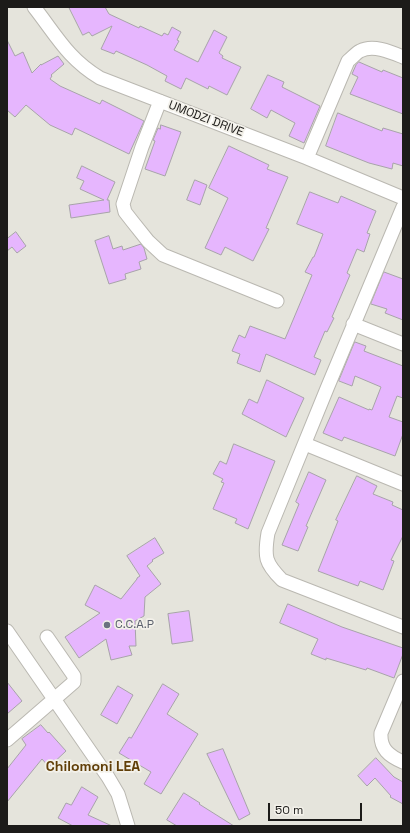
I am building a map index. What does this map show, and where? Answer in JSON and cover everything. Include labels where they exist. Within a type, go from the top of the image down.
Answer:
[{"type":"street","name":"UMODZI DRIVE","points":[[34,7],[56,39],[72,57],[87,70],[100,78],[307,158],[403,198]]},
{"type":"street","points":[[307,158],[348,62],[360,51],[369,48],[380,49],[403,57]]},
{"type":"street","points":[[160,101],[142,147],[123,204],[125,212],[148,241],[163,255],[277,301]]},
{"type":"street","points":[[403,207],[353,324],[268,533],[265,550],[267,561],[273,571],[282,580],[403,627]]},
{"type":"street","points":[[353,324],[403,344]]},
{"type":"street","points":[[305,444],[403,484]]},
{"type":"street","points":[[7,631],[55,699],[118,794],[128,826]]},
{"type":"street","points":[[9,736],[74,682],[74,676],[47,637]]},
{"type":"street","points":[[403,681],[381,733],[381,740],[384,749],[389,755],[403,762]]},
{"type":"building","points":[[69,7],[105,7],[109,14],[139,28],[140,26],[162,36],[164,33],[168,35],[172,27],[181,32],[177,40],[179,41],[174,50],[198,62],[214,30],[227,37],[219,53],[223,56],[222,58],[241,67],[227,95],[209,86],[208,89],[186,78],[181,89],[165,81],[167,76],[147,65],[116,51],[114,54],[101,49],[112,26],[92,36],[89,32],[83,35]]},
{"type":"building","points":[[7,40],[15,56],[23,52],[32,73],[41,64],[58,56],[64,64],[51,75],[52,76],[50,79],[60,86],[100,104],[102,100],[144,121],[129,154],[75,128],[72,135],[50,125],[26,105],[15,117],[7,110]]},
{"type":"building","points":[[359,62],[382,72],[383,70],[403,78],[403,114],[350,94],[358,77],[352,74]]},
{"type":"building","points":[[268,75],[284,82],[282,87],[320,106],[304,143],[289,136],[295,123],[271,110],[267,118],[251,109]]},
{"type":"building","points":[[338,113],[382,131],[383,128],[403,134],[403,166],[393,163],[392,169],[369,163],[326,146]]},
{"type":"building","points":[[161,125],[181,132],[165,176],[145,169],[155,141],[153,140],[158,128],[160,129]]},
{"type":"building","points":[[229,146],[269,165],[267,169],[288,177],[266,228],[269,229],[253,261],[225,247],[221,255],[205,248],[228,198],[209,188]]},
{"type":"building","points":[[82,166],[115,182],[107,200],[109,200],[110,212],[71,218],[69,205],[104,200],[80,189],[84,181],[77,178]]},
{"type":"building","points":[[195,180],[207,185],[200,205],[187,200]]},
{"type":"building","points":[[310,192],[338,203],[341,196],[376,211],[367,233],[370,234],[364,252],[357,249],[347,273],[350,275],[332,317],[334,318],[327,332],[325,331],[314,357],[321,360],[315,375],[266,354],[260,372],[237,363],[240,354],[232,351],[239,335],[245,338],[250,326],[285,339],[312,275],[305,272],[314,257],[323,234],[297,224]]},
{"type":"building","points":[[16,232],[26,246],[17,253],[12,247],[7,251],[7,239]]},
{"type":"building","points":[[109,236],[113,249],[122,246],[123,250],[141,244],[144,248],[147,259],[139,262],[141,269],[125,274],[126,279],[109,284],[95,241]]},
{"type":"building","points":[[384,272],[403,279],[403,320],[385,313],[387,309],[371,304]]},
{"type":"building","points":[[355,342],[366,346],[364,351],[403,366],[403,398],[397,396],[389,417],[403,422],[403,434],[395,456],[344,437],[342,441],[323,433],[339,397],[372,410],[381,387],[355,376],[352,386],[339,381]]},
{"type":"building","points":[[267,380],[304,398],[286,437],[242,414],[249,399],[257,403]]},
{"type":"building","points":[[234,444],[275,461],[248,529],[235,523],[237,519],[213,509],[224,483],[221,482],[223,479],[213,474],[220,461],[226,464]]},
{"type":"building","points":[[309,472],[326,480],[306,526],[308,527],[298,551],[282,545],[299,504],[296,502]]},
{"type":"building","points":[[357,476],[377,486],[373,494],[393,502],[392,505],[403,510],[403,536],[391,560],[394,561],[383,590],[360,581],[358,586],[318,571],[338,521],[336,520]]},
{"type":"building","points":[[155,538],[164,553],[152,560],[153,561],[147,566],[161,584],[145,597],[144,616],[135,621],[136,646],[129,646],[132,655],[111,660],[106,639],[79,658],[65,637],[100,613],[85,605],[95,585],[121,599],[140,576],[127,556]]},
{"type":"building","points":[[288,604],[342,627],[403,648],[403,654],[394,678],[367,668],[366,670],[326,658],[326,660],[311,654],[318,639],[280,623]]},
{"type":"building","points":[[189,611],[193,641],[172,644],[168,614]]},
{"type":"building","points":[[7,682],[22,701],[7,714]]},
{"type":"building","points":[[163,684],[179,694],[167,714],[198,734],[161,794],[144,784],[151,772],[119,753],[129,737],[131,738]]},
{"type":"building","points":[[118,686],[133,695],[117,724],[101,715]]},
{"type":"building","points":[[41,725],[66,751],[49,767],[42,759],[7,802],[7,769],[26,745],[22,739]]},
{"type":"building","points":[[223,749],[250,814],[239,820],[207,754]]},
{"type":"building","points":[[376,758],[394,777],[403,782],[403,804],[390,797],[391,796],[375,778],[367,786],[358,776]]},
{"type":"building","points":[[82,787],[98,797],[88,815],[112,826],[73,826],[58,818],[66,803],[71,805]]},
{"type":"building","points":[[184,793],[234,826],[177,826],[167,820]]},
{"type":"place","name":"C.C.A.P","points":[[107,625]]},
{"type":"district","name":"Chilomoni LEA","points":[[93,767]]}]
